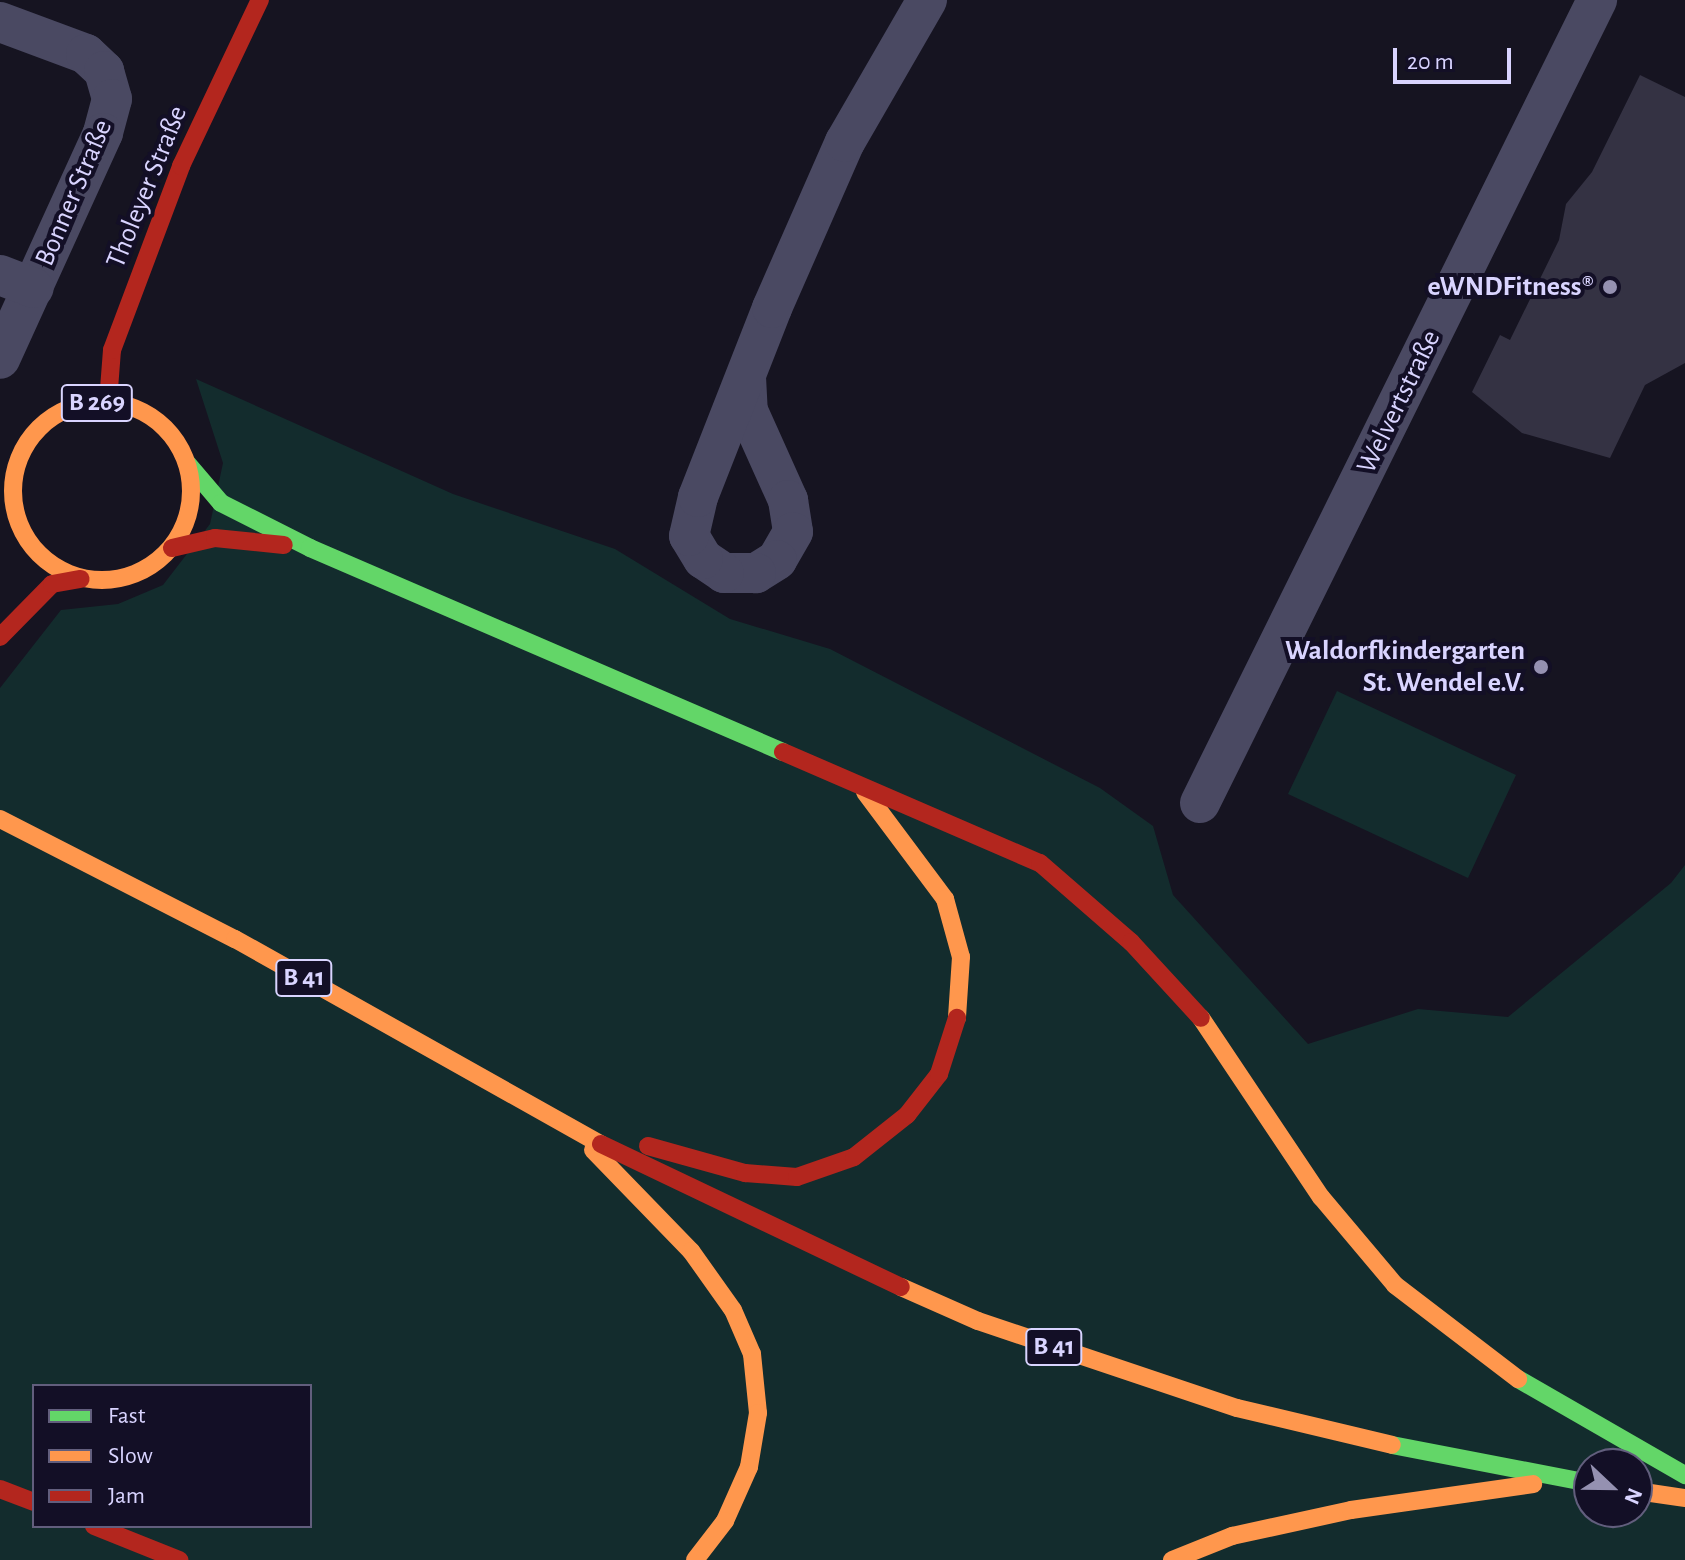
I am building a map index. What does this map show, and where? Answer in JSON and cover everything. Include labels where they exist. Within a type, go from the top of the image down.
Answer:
[{"type":"main road","name":"Tholeyer Straße","points":[[108,402],[112,350],[175,180],[260,0]]},
{"type":"main road","name":"B 269","points":[[18,524],[12,495],[16,465],[29,438],[50,417],[77,404],[108,402],[156,420],[187,463]]},
{"type":"main road","points":[[172,548],[191,492],[187,463]]},
{"type":"main road","points":[[187,463],[221,503],[310,548],[1040,863],[1131,942],[1202,1019],[1321,1197],[1395,1285],[1491,1364],[1685,1475]]},
{"type":"main road","points":[[7,549],[18,524]]},
{"type":"main road","points":[[18,524],[33,549],[81,579]]},
{"type":"main road","points":[[0,637],[52,584],[131,576],[172,548],[215,538],[310,548]]},
{"type":"main road","points":[[546,1116],[745,1173],[797,1177],[854,1157],[907,1115],[939,1074],[957,1020],[961,957],[945,899],[861,788]]},
{"type":"main road","name":"B 41","points":[[0,819],[235,939],[575,1131],[759,1224],[978,1321],[1237,1408],[1573,1481]]},
{"type":"main road","points":[[575,1131],[691,1251],[733,1310],[752,1354],[758,1413],[749,1467],[725,1521],[695,1560]]},
{"type":"main road","points":[[1172,1560],[1232,1536],[1351,1510],[1420,1505],[1563,1479]]},
{"type":"main road","points":[[0,1489],[32,1501]]},
{"type":"main road","points":[[1653,1493],[1685,1498]]},
{"type":"main road","points":[[99,1528],[179,1560]]},
{"type":"street","points":[[746,377],[845,142],[927,0]]},
{"type":"street","name":"Welvertstraße","points":[[1200,803],[1597,0]]},
{"type":"street","name":"Bonner Straße","points":[[0,22],[86,54],[104,71],[112,99],[103,133],[17,282],[0,359]]},
{"type":"green space","points":[[196,379],[453,494],[615,549],[730,619],[830,649],[1100,788],[1153,826],[1173,895],[1308,1044],[1418,1009],[1508,1017],[1671,883],[1685,865],[1685,1560],[0,1560],[0,688],[61,610],[118,604],[163,585],[210,524],[223,463]]},
{"type":"green space","points":[[1337,691],[1516,775],[1468,878],[1288,794]]},
{"type":"building","name":"eWNDFitness®","points":[[1640,75],[1685,97],[1685,363],[1645,385],[1610,458],[1522,433],[1472,392],[1500,335],[1510,340],[1559,240],[1566,204],[1592,172]]},
{"type":"traffic: fast","points":[[187,463],[221,503],[310,548],[783,752]]},
{"type":"traffic: fast","points":[[1518,1379],[1685,1475]]},
{"type":"traffic: fast","points":[[1392,1445],[1573,1480]]},
{"type":"traffic: slow","points":[[102,402],[136,409],[165,428],[184,457],[191,491],[184,525],[165,554],[136,573],[102,580],[68,573],[39,554],[20,525],[13,491],[20,457],[39,428],[68,409],[102,402]]},
{"type":"traffic: slow","points":[[865,792],[945,899],[961,957],[957,1018]]},
{"type":"traffic: slow","points":[[0,819],[235,939],[601,1144]]},
{"type":"traffic: slow","points":[[1201,1018],[1321,1197],[1395,1285],[1518,1379]]},
{"type":"traffic: slow","points":[[593,1150],[691,1251],[733,1310],[752,1354],[758,1413],[749,1467],[725,1521],[695,1560]]},
{"type":"traffic: slow","points":[[901,1287],[978,1321],[1237,1408],[1392,1445]]},
{"type":"traffic: slow","points":[[1172,1560],[1232,1536],[1351,1510],[1533,1484]]},
{"type":"traffic: slow","points":[[1653,1493],[1685,1498]]},
{"type":"traffic: jam","points":[[108,402],[112,350],[181,166],[260,0]]},
{"type":"traffic: jam","points":[[172,548],[215,538],[284,545]]},
{"type":"traffic: jam","points":[[0,637],[52,584],[81,579]]},
{"type":"traffic: jam","points":[[783,752],[1040,863],[1131,942],[1201,1018]]},
{"type":"traffic: jam","points":[[648,1146],[745,1173],[797,1177],[854,1157],[907,1115],[939,1074],[957,1018]]},
{"type":"traffic: jam","points":[[601,1144],[901,1287]]},
{"type":"traffic: jam","points":[[0,1489],[32,1501]]},
{"type":"traffic: jam","points":[[99,1528],[179,1560]]},
{"type":"place","name":"eWNDFitness®","points":[[1610,287]]},
{"type":"place","name":"Waldorfkindergarten St. Wendel e.V.","points":[[1541,667]]}]
